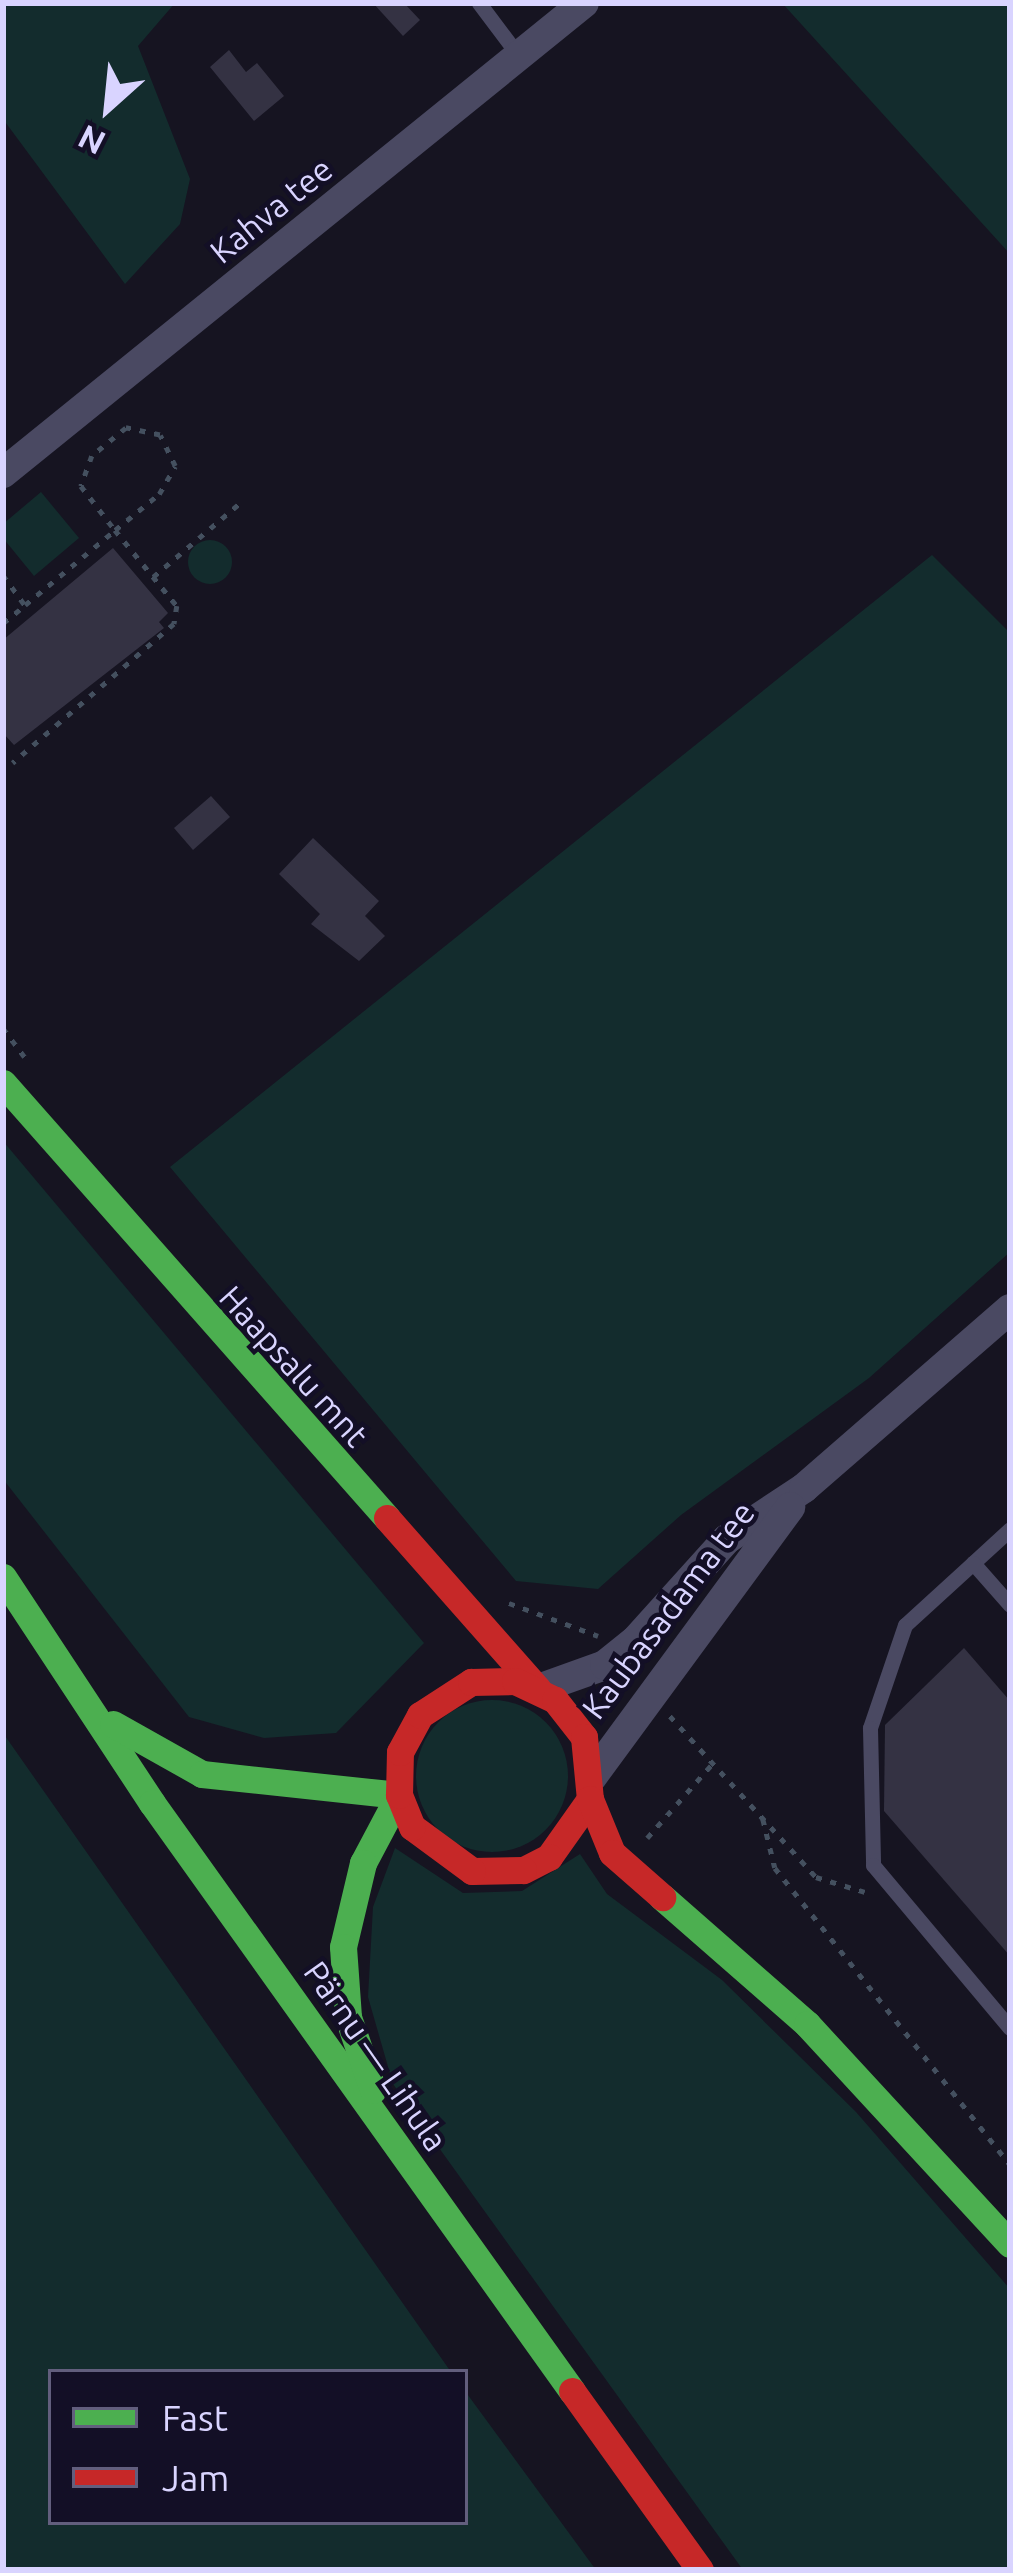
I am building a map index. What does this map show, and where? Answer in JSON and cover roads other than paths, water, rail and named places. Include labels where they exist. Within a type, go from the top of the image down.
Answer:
[{"type":"main road","name":"Haapsalu mnt","points":[[5,1086],[538,1690]]},
{"type":"main road","name":"Pärnu — Lihula","points":[[3,1577],[389,2134],[700,2570]]},
{"type":"main road","points":[[389,2134],[348,2017],[344,1948],[363,1863],[399,1795],[400,1752],[435,1699],[493,1679],[538,1690],[584,1736],[591,1788],[624,1865],[807,2024],[1010,2244]]},
{"type":"main road","points":[[83,1696],[131,1740],[183,1768],[399,1795]]},
{"type":"main road","points":[[399,1795],[428,1846],[492,1874],[549,1857],[591,1788]]},
{"type":"street","name":"Kahva tee","points":[[3,473],[584,3]]},
{"type":"street","name":"Kaubasadama tee","points":[[538,1690],[618,1655],[727,1540],[804,1488],[1007,1317]]},
{"type":"street","name":"Kaubasadama tee","points":[[591,1788],[650,1692],[804,1488]]},
{"type":"lane","points":[[479,3],[518,56]]},
{"type":"lane","points":[[1010,1529],[904,1625],[870,1728],[874,1865],[1010,2028]]},
{"type":"lane","points":[[973,1563],[1010,1605]]}]
